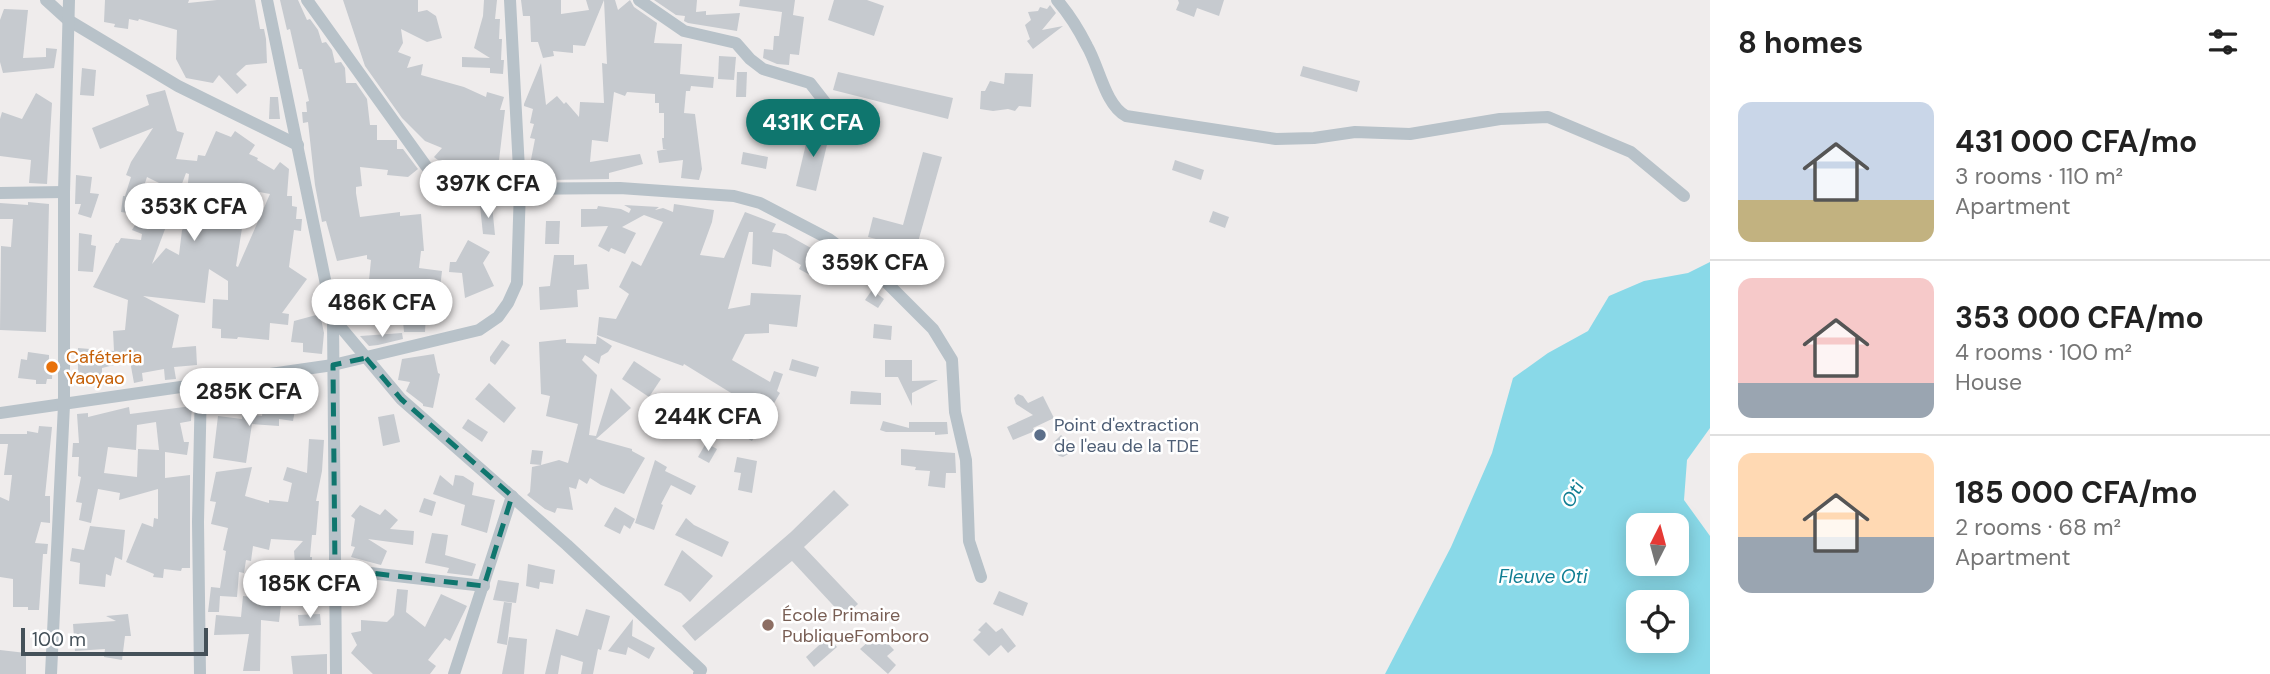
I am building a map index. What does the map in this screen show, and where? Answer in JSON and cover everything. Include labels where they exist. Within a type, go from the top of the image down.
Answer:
[{"type":"street","points":[[46,0],[68,20],[178,86],[298,145]]},
{"type":"street","points":[[51,674],[64,405],[64,192],[69,0]]},
{"type":"street","points":[[267,0],[333,318],[336,674]]},
{"type":"street","points":[[307,0],[426,166],[443,184],[492,189],[620,188],[734,196],[761,203],[829,239],[884,280],[933,329],[952,360],[955,412],[966,460],[969,541],[981,577]]},
{"type":"street","points":[[0,413],[333,365],[479,330],[498,317],[517,283],[520,188],[510,0]]},
{"type":"street","points":[[639,0],[684,31],[736,43],[750,59],[764,69],[810,83],[845,128]]},
{"type":"street","points":[[1057,0],[1088,47],[1111,102],[1119,113],[1126,116],[1276,139],[1314,138],[1355,132],[1410,134],[1500,119],[1548,117],[1631,152],[1684,196]]},
{"type":"street","points":[[0,193],[64,192]]},
{"type":"street","points":[[333,318],[401,399],[669,638],[701,670],[699,674]]},
{"type":"street","points":[[200,674],[198,522],[201,385]]},
{"type":"street","points":[[454,674],[512,496]]},
{"type":"street","points":[[335,569],[484,586]]},
{"type":"highlighted area","points":[[366,358],[401,399],[512,496],[484,586],[335,569],[333,365]]},
{"type":"water","name":"Fleuve Oti","points":[[1710,262],[1710,428],[1687,460],[1684,500],[1710,536],[1710,674],[1385,674],[1451,547],[1492,453],[1513,378],[1548,353],[1588,331],[1609,296],[1644,281],[1688,273]]},
{"type":"building","points":[[105,0],[189,0],[188,3],[255,0],[260,29],[264,29],[266,39],[267,63],[246,65],[236,74],[247,85],[237,94],[219,75],[213,83],[186,78],[176,59],[177,30],[139,19],[129,19],[128,29],[114,27],[115,24],[104,22]]},
{"type":"building","points":[[280,0],[298,0],[307,20],[310,19],[318,30],[322,43],[326,42],[332,50],[335,63],[341,62],[345,68],[346,83],[356,83],[367,99],[370,125],[377,125],[377,140],[397,140],[397,149],[403,149],[418,169],[408,177],[387,175],[388,170],[360,167],[362,186],[356,187],[356,193],[360,217],[400,212],[400,216],[421,214],[424,251],[421,251],[419,268],[442,271],[439,297],[427,295],[425,332],[404,332],[401,300],[380,297],[375,308],[364,303],[366,301],[346,299],[347,288],[368,290],[371,260],[367,259],[367,255],[337,261],[326,221],[322,222],[308,122],[303,123],[302,112],[307,112],[306,102],[309,101],[302,69],[299,69]]},
{"type":"building","points":[[343,0],[418,0],[418,12],[427,10],[436,16],[442,38],[427,42],[401,29],[403,43],[398,52],[411,57],[407,68],[423,64],[421,75],[464,87],[486,97],[487,92],[504,97],[500,110],[505,110],[497,177],[447,171],[448,168],[434,157],[442,148],[425,141],[402,118],[365,66]]},
{"type":"building","points":[[484,0],[497,0],[495,19],[500,19],[503,74],[490,73],[490,68],[462,67],[462,57],[490,58],[474,48],[483,16]]},
{"type":"building","points":[[521,0],[561,0],[561,14],[589,10],[586,0],[604,0],[585,46],[573,45],[573,53],[553,51],[554,56],[543,58],[538,42],[531,42],[530,16],[523,16]]},
{"type":"building","points":[[604,0],[615,0],[618,10],[630,0],[634,7],[657,23],[654,43],[682,44],[680,74],[714,77],[713,88],[691,86],[690,91],[686,91],[684,113],[695,114],[702,169],[699,180],[681,178],[683,160],[659,163],[657,151],[667,149],[663,149],[662,138],[664,113],[659,113],[655,94],[627,92],[625,96],[614,92],[608,142],[592,140],[590,162],[640,154],[643,164],[609,173],[609,179],[548,180],[528,175],[535,139],[530,138],[534,124],[530,123],[533,109],[524,104],[541,63],[546,105],[557,96],[579,117],[580,102],[604,103],[602,63],[607,64]]},
{"type":"building","points":[[654,0],[697,0],[696,12],[706,11],[706,15],[740,13],[737,31],[688,23],[684,21],[685,16],[676,15]]},
{"type":"building","points":[[740,0],[795,0],[793,15],[804,17],[799,55],[790,54],[789,65],[777,64],[763,58],[764,49],[773,50],[774,36],[779,36],[782,12],[739,6]]},
{"type":"building","points":[[834,0],[867,0],[884,6],[874,36],[828,20]]},
{"type":"building","points":[[1178,0],[1224,0],[1219,16],[1197,8],[1194,17],[1176,10]]},
{"type":"building","points":[[1050,5],[1056,13],[1042,30],[1063,26],[1033,49],[1027,41],[1030,39],[1025,25],[1031,20],[1028,12],[1038,11],[1040,7],[1047,9]]},
{"type":"building","points":[[4,9],[28,10],[23,58],[46,57],[46,48],[57,49],[54,68],[3,73],[0,62],[0,20]]},
{"type":"building","points":[[719,56],[736,57],[734,80],[718,79]]},
{"type":"building","points":[[1303,66],[1360,81],[1357,92],[1300,76]]},
{"type":"building","points":[[82,68],[96,70],[94,96],[80,95]]},
{"type":"building","points":[[737,72],[747,72],[746,97],[736,97]]},
{"type":"building","points":[[838,72],[953,98],[948,119],[833,90]]},
{"type":"building","points":[[1005,73],[1033,74],[1031,107],[1019,106],[1015,111],[980,109],[981,91],[985,91],[990,81],[1004,84]]},
{"type":"building","points":[[165,90],[177,131],[184,133],[176,159],[197,161],[198,155],[205,156],[216,131],[231,137],[235,131],[255,145],[249,154],[258,158],[257,160],[274,170],[280,162],[289,169],[287,196],[292,196],[292,206],[297,207],[296,219],[302,219],[301,231],[294,230],[289,267],[307,279],[282,313],[289,314],[288,325],[270,323],[269,340],[221,338],[221,329],[212,328],[213,299],[228,300],[228,281],[209,269],[205,303],[143,296],[179,315],[172,348],[196,346],[197,365],[174,367],[176,379],[165,380],[164,369],[142,373],[143,381],[134,383],[130,361],[102,368],[102,384],[78,384],[78,348],[114,351],[113,331],[125,330],[128,300],[93,287],[121,238],[141,240],[142,234],[132,230],[141,215],[121,212],[123,196],[131,177],[126,175],[131,162],[153,128],[100,149],[92,128],[149,105],[146,95]],"holes":[[[186,173],[189,174],[185,207],[198,212],[182,230],[179,255],[166,248],[152,264]],[[147,177],[167,187],[159,203],[140,198]],[[248,190],[270,194],[238,267],[243,222],[213,219],[214,201],[246,199]]]},
{"type":"building","points":[[36,93],[52,103],[47,184],[29,183],[31,160],[0,156],[2,112],[22,119]]},
{"type":"building","points":[[270,97],[278,97],[280,119],[269,119]]},
{"type":"building","points":[[810,127],[830,132],[816,191],[796,186]]},
{"type":"building","points":[[743,152],[768,157],[766,169],[741,164]]},
{"type":"building","points":[[923,152],[942,157],[916,249],[868,237],[873,217],[903,225]]},
{"type":"building","points":[[1175,160],[1204,170],[1201,180],[1172,170]]},
{"type":"building","points":[[76,175],[92,177],[90,193],[99,194],[91,218],[78,214],[81,204],[75,204]]},
{"type":"building","points":[[28,202],[49,204],[46,332],[0,330],[1,246],[11,247],[13,219],[0,219],[0,203],[28,205]]},
{"type":"building","points":[[674,204],[714,210],[700,255],[724,258],[745,212],[776,224],[772,232],[786,234],[827,254],[812,276],[799,269],[801,265],[773,249],[771,267],[752,264],[753,232],[749,232],[728,309],[750,305],[751,293],[801,295],[797,327],[769,324],[769,333],[745,334],[732,360],[770,382],[774,371],[783,374],[777,391],[780,393],[752,441],[743,436],[758,411],[684,364],[683,366],[597,335],[599,317],[616,319],[629,294],[619,287],[632,261],[641,266],[663,222],[644,215],[622,227],[636,233],[625,254],[611,248],[609,252],[598,246],[608,226],[581,227],[581,209],[597,209],[598,206],[621,209],[629,213],[631,209],[624,205],[659,207],[655,210],[663,208],[673,212]]},
{"type":"building","points":[[492,205],[495,235],[483,234],[480,206]]},
{"type":"building","points":[[1213,211],[1229,217],[1225,228],[1209,222]]},
{"type":"building","points":[[546,221],[560,221],[559,244],[545,244]]},
{"type":"building","points":[[79,233],[92,235],[91,245],[96,246],[93,272],[78,271]]},
{"type":"building","points":[[468,240],[490,252],[483,263],[494,286],[465,298],[462,273],[449,272],[450,262],[456,262]]},
{"type":"building","points":[[554,255],[574,255],[574,265],[587,264],[589,289],[577,290],[578,307],[540,310],[539,287],[550,286]]},
{"type":"building","points":[[872,290],[884,299],[878,308],[865,300]]},
{"type":"building","points":[[320,314],[324,333],[322,354],[303,352],[303,343],[291,342],[294,321]]},
{"type":"building","points":[[874,324],[892,326],[891,340],[873,338]]},
{"type":"building","points":[[402,333],[403,339],[369,346],[360,336]]},
{"type":"building","points":[[597,336],[612,346],[601,356],[599,364],[585,355],[582,360],[597,375],[589,435],[596,436],[611,388],[631,408],[596,439],[632,449],[645,458],[624,494],[590,478],[587,484],[579,479],[576,489],[569,487],[573,510],[557,508],[555,513],[527,495],[530,492],[532,467],[559,460],[568,463],[578,424],[546,416],[550,396],[541,394],[539,342],[566,339],[566,343],[596,344]]},
{"type":"building","points":[[502,340],[510,345],[495,365],[490,361],[490,357]]},
{"type":"building","points":[[28,352],[49,355],[49,360],[53,360],[52,379],[47,379],[46,384],[18,378],[21,359],[27,360]]},
{"type":"building","points":[[434,354],[440,374],[433,408],[423,406],[406,391],[410,382],[398,380],[402,359]]},
{"type":"building","points":[[792,359],[819,367],[816,377],[789,370]]},
{"type":"building","points":[[885,360],[912,360],[912,381],[938,380],[912,393],[912,406],[898,377],[885,377]]},
{"type":"building","points":[[634,361],[661,379],[649,397],[622,379]]},
{"type":"building","points":[[489,383],[516,408],[504,423],[475,399]]},
{"type":"building","points":[[851,391],[881,393],[881,405],[850,404]]},
{"type":"building","points":[[656,393],[669,403],[659,416],[646,405]]},
{"type":"building","points":[[264,394],[297,399],[293,421],[279,419],[279,426],[252,424],[246,463],[213,458],[218,416],[242,419],[243,413],[262,416]]},
{"type":"building","points":[[1018,394],[1028,403],[1043,396],[1054,418],[1033,428],[1035,431],[1013,440],[1007,427],[1033,415],[1016,404],[1014,398]]},
{"type":"building","points":[[192,406],[191,421],[180,423],[184,442],[189,442],[187,455],[165,452],[165,478],[190,475],[190,568],[182,568],[181,571],[164,569],[163,578],[153,577],[154,574],[126,562],[142,523],[153,527],[154,518],[158,519],[158,489],[119,500],[120,493],[98,489],[91,523],[79,520],[82,503],[76,502],[81,477],[78,476],[79,457],[72,457],[73,443],[79,443],[77,414],[88,413],[88,417],[129,407],[130,414]],"holes":[[[156,422],[159,450],[138,449],[137,477],[104,473],[108,447],[136,450],[137,425]]]},
{"type":"building","points":[[394,414],[400,442],[383,446],[378,417]]},
{"type":"building","points":[[468,419],[488,432],[482,442],[462,428]]},
{"type":"building","points":[[883,421],[909,428],[909,422],[947,422],[948,434],[886,432],[880,430]]},
{"type":"building","points":[[39,426],[52,427],[45,496],[50,496],[50,523],[41,522],[35,543],[48,544],[47,554],[43,554],[39,610],[28,610],[28,607],[13,607],[13,579],[0,577],[0,497],[9,501],[12,475],[4,475],[8,444],[0,444],[0,434],[27,434],[27,431],[38,433]]},
{"type":"building","points":[[1061,435],[1071,444],[1070,453],[1063,457],[1053,450],[1054,442]]},
{"type":"building","points":[[309,439],[324,440],[316,501],[319,501],[316,535],[312,535],[312,571],[308,570],[308,578],[296,577],[294,551],[303,541],[271,539],[269,550],[253,546],[251,561],[246,560],[244,573],[239,572],[237,597],[220,596],[219,612],[208,612],[211,587],[220,588],[228,528],[211,524],[216,502],[210,501],[216,472],[252,467],[245,496],[269,503],[269,500],[288,502],[292,483],[283,480],[287,467],[307,473]]},
{"type":"building","points":[[706,443],[717,449],[709,463],[698,457]]},
{"type":"building","points":[[901,449],[955,453],[956,473],[946,473],[945,488],[928,486],[930,471],[901,465]]},
{"type":"building","points":[[532,450],[543,451],[541,465],[530,464]]},
{"type":"building","points":[[737,457],[757,461],[752,493],[738,490],[741,473],[734,472]]},
{"type":"building","points":[[655,460],[667,467],[665,471],[696,486],[691,495],[671,485],[661,504],[663,505],[654,530],[635,523]]},
{"type":"building","points":[[440,475],[453,486],[455,475],[463,476],[474,483],[472,495],[495,500],[487,533],[461,525],[465,505],[433,494]]},
{"type":"building","points":[[834,490],[849,505],[804,547],[858,604],[844,617],[792,561],[695,641],[682,626],[791,532]]},
{"type":"building","points":[[424,498],[436,502],[432,516],[419,512]]},
{"type":"building","points":[[360,505],[380,515],[385,509],[398,520],[390,529],[414,531],[413,545],[368,539],[387,551],[381,565],[351,557],[355,547],[351,546],[355,519],[351,516]]},
{"type":"building","points":[[615,507],[635,519],[630,529],[624,525],[620,534],[604,526]]},
{"type":"building","points":[[686,518],[694,525],[729,542],[722,557],[675,535]]},
{"type":"building","points":[[90,526],[125,530],[122,560],[115,557],[111,576],[106,574],[105,587],[79,584],[80,563],[70,561],[72,548],[84,550]]},
{"type":"building","points":[[432,533],[448,535],[445,555],[476,564],[472,576],[447,573],[449,568],[425,563]]},
{"type":"building","points":[[682,550],[713,576],[690,602],[681,593],[664,585]]},
{"type":"building","points":[[274,560],[285,561],[284,576],[273,574]]},
{"type":"building","points":[[528,564],[555,570],[553,584],[540,582],[539,589],[526,586]]},
{"type":"building","points":[[498,580],[519,583],[516,603],[493,600]]},
{"type":"building","points":[[397,589],[408,590],[406,612],[425,627],[441,594],[467,606],[450,641],[445,638],[428,660],[436,666],[430,674],[373,674],[351,653],[357,645],[351,633],[361,631],[361,620],[387,622],[394,615]]},
{"type":"building","points":[[999,591],[1028,603],[1023,616],[993,604]]},
{"type":"building","points":[[243,596],[281,605],[279,622],[261,620],[260,671],[243,671],[249,634],[214,635],[216,615],[241,617]]},
{"type":"building","points":[[504,602],[512,603],[507,645],[497,643]]},
{"type":"building","points":[[586,609],[610,616],[601,650],[598,649],[593,674],[581,674],[583,662],[561,655],[558,674],[545,674],[556,629],[578,636]]},
{"type":"building","points":[[128,614],[131,636],[125,636],[122,660],[104,657],[105,649],[75,651],[73,624],[116,621],[106,616]]},
{"type":"building","points":[[320,614],[321,625],[299,626],[298,615]]},
{"type":"building","points":[[633,619],[632,636],[655,648],[649,659],[628,647],[626,655],[608,651]]},
{"type":"building","points":[[986,622],[996,632],[1002,628],[1016,646],[1008,653],[1001,645],[989,656],[973,640]]},
{"type":"building","points":[[878,633],[894,650],[887,656],[896,665],[888,674],[860,649]]},
{"type":"building","points":[[509,637],[527,639],[524,674],[502,674]]},
{"type":"building","points":[[828,637],[837,647],[814,667],[806,657]]},
{"type":"building","points":[[0,650],[26,653],[26,674],[0,674]]},
{"type":"building","points":[[327,654],[327,674],[293,674],[291,656]]},
{"type":"place","name":"Caféteria Yaoyao","points":[[52,367]]},
{"type":"place","name":"Point d'extraction de l'eau de la TDE","points":[[1040,435]]},
{"type":"place","name":"École Primaire PubliqueFomboro","points":[[768,625]]},
{"type":"water label","name":"Oti","points":[[1572,494]]}]
